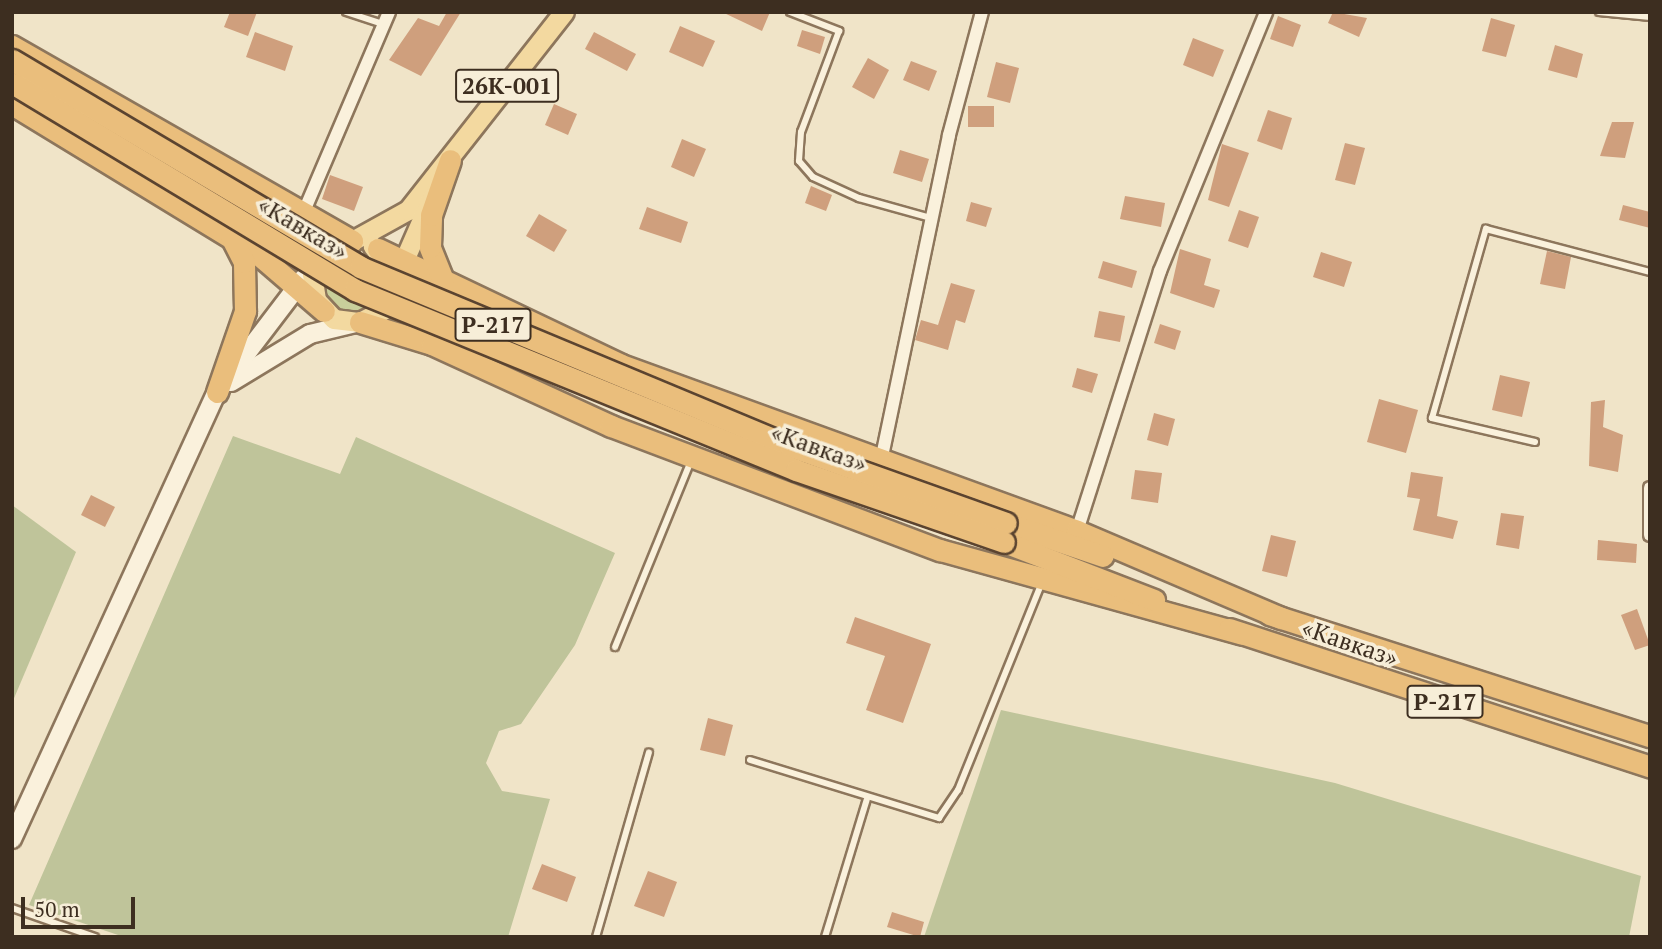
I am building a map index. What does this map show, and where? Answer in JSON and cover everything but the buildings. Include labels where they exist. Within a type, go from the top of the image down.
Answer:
[{"type":"highway","name":"«Кавказ»","points":[[12,46],[349,241]]},
{"type":"highway","name":"«Кавказ»","points":[[12,60],[360,267],[1005,533],[1242,634],[1650,766]]},
{"type":"highway","name":"«Кавказ»","points":[[12,83],[355,290],[796,470],[1281,618],[1650,736]]},
{"type":"highway","points":[[12,104],[232,238],[324,311]]},
{"type":"highway","points":[[443,280],[429,247],[431,215],[450,160]]},
{"type":"highway","points":[[216,392],[245,310],[244,262],[232,238]]},
{"type":"highway","points":[[377,249],[443,280]]},
{"type":"highway","name":"Р-217","points":[[443,280],[621,365],[1077,531],[1281,618]]},
{"type":"highway","points":[[360,322],[432,344],[693,457],[1042,582],[1242,634]]},
{"type":"main road","name":"26К-001","points":[[450,160],[564,12]]},
{"type":"main road","points":[[12,839],[216,392],[317,261],[408,210],[450,160]]},
{"type":"main road","points":[[216,392],[300,339],[360,322],[383,310],[450,160]]},
{"type":"main road","points":[[349,241],[377,249],[394,286]]},
{"type":"main road","points":[[317,261],[312,287],[324,311],[360,322]]},
{"type":"street","points":[[881,461],[931,218],[982,12]]},
{"type":"street","points":[[1077,531],[1160,271],[1266,12]]},
{"type":"street","points":[[302,216],[387,18]]},
{"type":"street","points":[[1650,488],[1650,535]]},
{"type":"lane","points":[[346,12],[387,18]]},
{"type":"lane","points":[[790,12],[839,31],[801,132],[799,161],[813,177],[859,198],[931,218]]},
{"type":"lane","points":[[1599,12],[1650,17]]},
{"type":"lane","points":[[1535,442],[1432,418],[1486,229],[1650,272]]},
{"type":"lane","points":[[615,647],[693,457]]},
{"type":"lane","points":[[750,760],[867,799],[939,818],[958,790],[1042,582]]},
{"type":"lane","points":[[596,937],[649,752]]},
{"type":"lane","points":[[825,937],[867,799]]},
{"type":"lane","points":[[12,908],[95,937]]},
{"type":"green space","points":[[347,254],[359,254],[374,262],[382,277],[382,289],[374,304],[359,312],[347,312],[332,304],[324,289],[324,277],[332,262]]},
{"type":"green space","points":[[233,436],[340,474],[356,437],[615,553],[575,645],[521,724],[499,731],[486,763],[502,791],[550,799],[508,937],[124,937],[29,905]]},
{"type":"green space","points":[[12,505],[76,552],[12,703]]},
{"type":"green space","points":[[1001,710],[1335,783],[1641,876],[1629,937],[924,937]]}]
